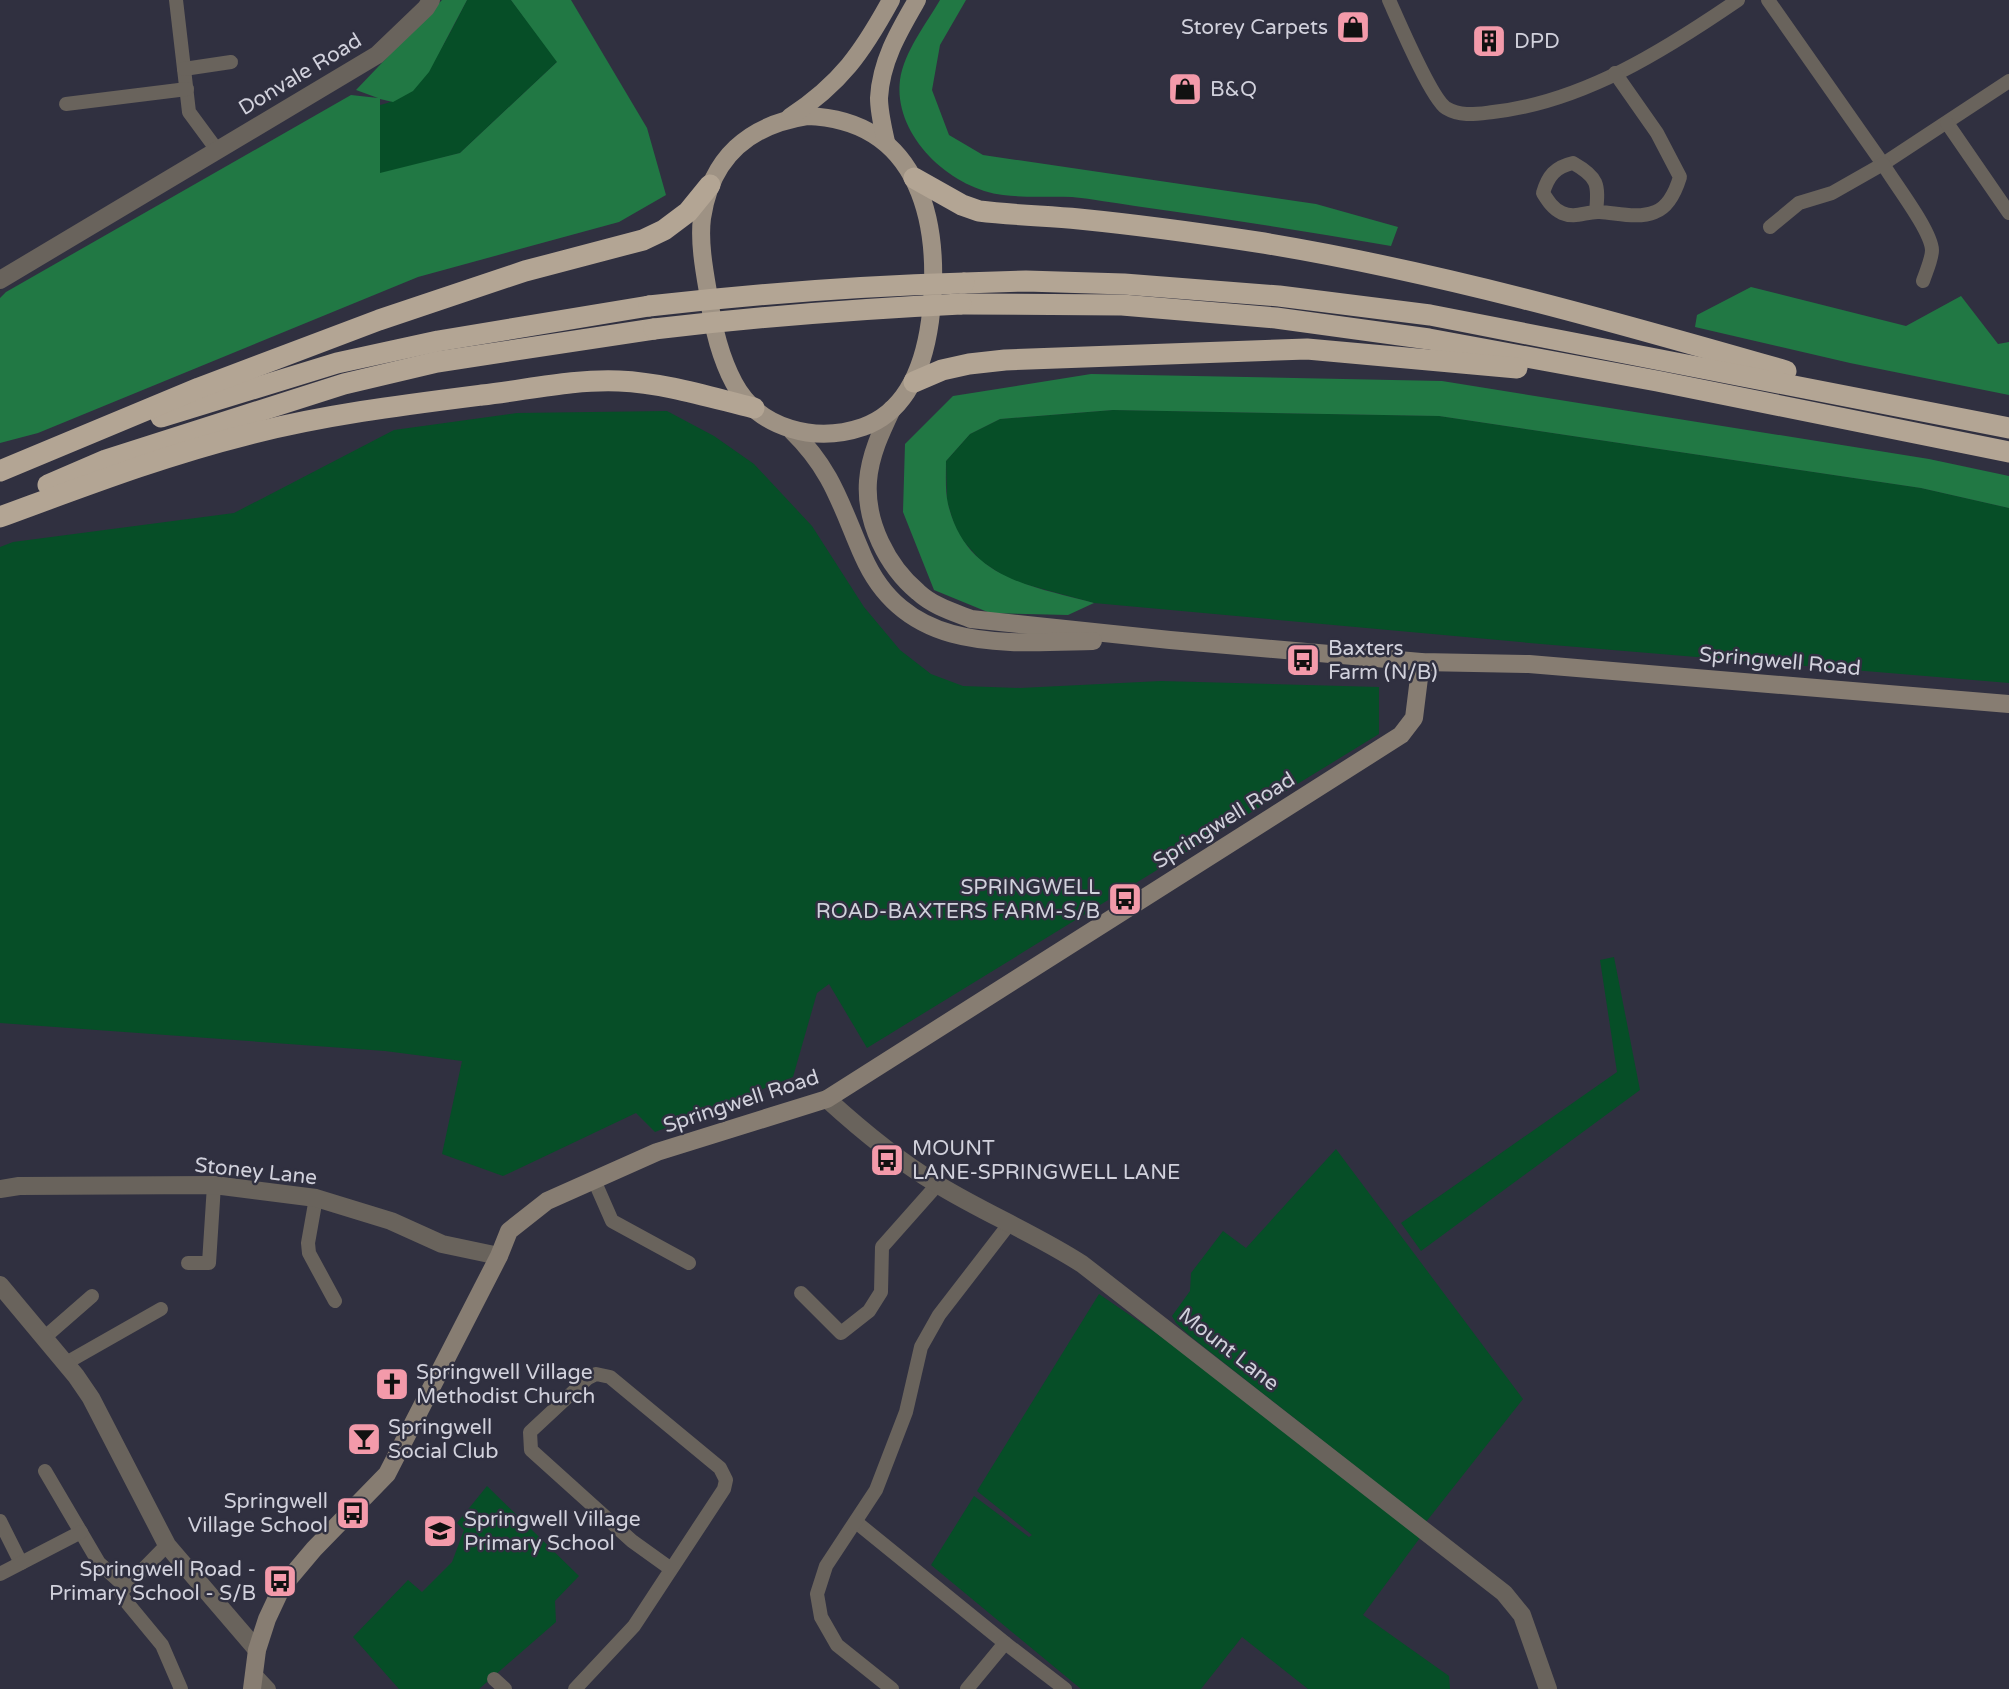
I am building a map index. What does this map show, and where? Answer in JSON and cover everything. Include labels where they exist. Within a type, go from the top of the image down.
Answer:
[{"type":"highway","points":[[914,178],[951,200],[979,211],[1141,225],[1256,242],[1423,274],[1672,338],[1918,409]]},
{"type":"highway","points":[[0,472],[199,388],[379,320],[525,271],[643,240],[664,230],[688,212],[710,185]]},
{"type":"highway","points":[[0,472],[172,413],[337,363],[438,341],[649,306],[754,294],[859,286],[1026,281],[1124,284],[1279,296],[1430,315],[2009,428]]},
{"type":"highway","points":[[0,506],[106,460],[344,384],[437,362],[654,329],[782,315],[961,304],[1122,305],[1276,318],[1429,339],[1657,381],[2009,452]]},
{"type":"highway","points":[[914,382],[942,370],[1005,360],[1307,349],[1657,381]]},
{"type":"highway","points":[[0,517],[135,467],[225,441],[330,417],[426,402],[578,383],[617,381],[655,384],[754,408]]},
{"type":"main road","points":[[787,119],[814,101],[849,68],[868,42],[891,0]]},
{"type":"main road","points":[[886,142],[879,101],[882,74],[893,42],[917,0]]},
{"type":"main road","points":[[807,116],[839,119],[868,130],[886,142],[902,159],[914,178],[926,210],[932,247],[933,284],[930,321],[923,357],[914,382],[892,409],[870,424],[845,433],[819,435],[792,431],[772,422],[754,408],[735,385],[723,358],[711,312],[705,275],[702,219],[710,185],[726,158],[749,136],[787,119],[807,116]]},
{"type":"main road","name":"Springwell Road","points":[[892,409],[872,457],[868,483],[870,511],[879,540],[896,569],[918,593],[943,609],[971,619],[1421,662],[1556,666],[2009,704]]},
{"type":"main road","name":"Springwell Road","points":[[792,431],[822,464],[864,559],[874,575],[888,593],[923,622],[952,635],[1006,643],[1170,640]]},
{"type":"main road","name":"Springwell Road","points":[[253,1681],[257,1650],[267,1619],[282,1587],[314,1549],[387,1474],[499,1256],[509,1231],[547,1201],[657,1152],[827,1099],[1401,735],[1414,718],[1421,662]]},
{"type":"street","points":[[176,0],[189,111],[217,150]]},
{"type":"street","name":"Donvale Road","points":[[0,280],[377,55],[431,0]]},
{"type":"street","points":[[1389,0],[1416,60],[1444,107],[1466,115],[1510,110],[1550,99],[1615,73],[1654,54],[1738,0]]},
{"type":"street","points":[[1768,0],[1921,221],[1932,250],[1923,282]]},
{"type":"street","points":[[184,69],[231,62]]},
{"type":"street","points":[[1596,212],[1637,216],[1657,212],[1669,201],[1680,177],[1657,133],[1615,73]]},
{"type":"street","points":[[1770,227],[1799,203],[1832,193],[1883,164],[2009,81]]},
{"type":"street","points":[[66,104],[187,89]]},
{"type":"street","points":[[1947,123],[2009,213]]},
{"type":"street","name":"Mount Lane","points":[[827,1099],[856,1126],[937,1185],[1062,1251],[1093,1272],[1504,1593],[1522,1615],[1548,1689]]},
{"type":"street","points":[[594,1180],[612,1221],[690,1263]]},
{"type":"street","points":[[188,1263],[209,1263],[214,1185]]},
{"type":"street","name":"Stoney Lane","points":[[0,1189],[19,1186],[214,1185],[316,1198],[391,1221],[442,1244],[499,1256]]},
{"type":"street","points":[[801,1293],[841,1333],[869,1311],[881,1292],[883,1248],[937,1185]]},
{"type":"street","points":[[316,1198],[308,1243],[309,1253],[335,1301]]},
{"type":"street","points":[[892,1689],[837,1645],[821,1618],[817,1594],[826,1566],[876,1490],[906,1412],[921,1347],[939,1315],[1010,1223]]},
{"type":"street","points":[[0,1285],[66,1363],[100,1413],[167,1545],[257,1650]]},
{"type":"street","points":[[45,1337],[92,1296]]},
{"type":"street","points":[[66,1363],[161,1310]]},
{"type":"street","points":[[575,1689],[634,1626],[724,1489],[726,1480],[720,1468],[610,1377],[596,1374],[588,1378],[530,1432],[531,1450],[632,1541],[671,1569]]},
{"type":"street","points":[[45,1471],[99,1563],[119,1581]]},
{"type":"street","points":[[0,1521],[21,1563]]},
{"type":"street","points":[[856,1522],[1065,1689]]},
{"type":"street","points":[[0,1574],[81,1532]]},
{"type":"street","points":[[167,1545],[121,1592],[162,1645],[181,1689]]},
{"type":"street","points":[[967,1689],[1005,1643]]},
{"type":"street","points":[[253,1681],[269,1689]]},
{"type":"green space","points":[[442,0],[467,0],[429,72],[413,91],[393,102],[380,99],[380,173],[460,153],[557,62],[511,0],[571,0],[647,128],[666,195],[619,222],[418,277],[38,433],[0,443],[0,298],[6,292],[351,95],[378,98],[356,90]]},
{"type":"green space","points":[[467,0],[511,0],[558,61],[460,153],[380,174],[380,105],[395,100],[421,77],[443,46]]},
{"type":"green space","points":[[940,0],[966,0],[940,45],[932,90],[949,135],[983,155],[1316,204],[1398,227],[1391,246],[1088,199],[1003,195],[983,191],[964,182],[929,156],[906,121],[900,101],[900,80],[906,59]]},
{"type":"green space","points":[[1751,287],[1906,326],[1961,296],[1998,344],[2009,342],[2009,395],[1850,363],[1695,327],[1697,315]]},
{"type":"green space","points":[[1091,374],[1442,381],[1929,459],[2009,476],[2009,508],[1921,488],[1439,416],[1113,410],[1000,419],[970,434],[946,461],[948,504],[957,529],[970,549],[985,564],[1025,584],[1094,603],[1068,615],[990,613],[934,590],[903,512],[905,444],[953,396]]},
{"type":"green space","points":[[1113,410],[1439,416],[1921,488],[2009,508],[2009,683],[1094,603],[1010,580],[981,561],[957,534],[947,501],[946,461],[970,434],[1000,419]]},
{"type":"green space","points":[[667,411],[714,436],[754,464],[812,526],[864,607],[900,650],[931,674],[963,686],[1020,688],[1161,681],[1379,687],[1379,734],[867,1048],[829,984],[817,993],[793,1077],[655,1132],[636,1113],[503,1176],[442,1154],[462,1061],[385,1051],[0,1023],[0,547],[13,542],[234,513],[394,430],[517,413]]},
{"type":"green space","points":[[1614,957],[1640,1090],[1421,1251],[1401,1223],[1617,1072],[1600,960]]},
{"type":"green space","points":[[1336,1149],[1523,1399],[1426,1522],[1190,1336],[1172,1316],[1190,1291],[1191,1273],[1223,1231],[1246,1248]]},
{"type":"green space","points":[[1099,1294],[1293,1427],[1425,1531],[1363,1615],[1449,1676],[1450,1689],[1308,1689],[1242,1637],[1201,1689],[1081,1689],[931,1565],[974,1496],[1029,1537],[1032,1535],[977,1491]]},
{"type":"green space","points":[[487,1486],[579,1576],[555,1601],[556,1622],[479,1689],[399,1689],[353,1637],[408,1580],[422,1592],[452,1562],[464,1530],[457,1523]]},
{"type":"place","name":"Storey Carpets","points":[[1353,27]]},
{"type":"place","name":"DPD","points":[[1489,41]]},
{"type":"place","name":"B&Q","points":[[1185,89]]},
{"type":"place","name":"Baxters Farm (N/B)","points":[[1303,660]]},
{"type":"place","name":"SPRINGWELL ROAD-BAXTERS FARM-S/B","points":[[1125,899]]},
{"type":"place","name":"MOUNT LANE-SPRINGWELL LANE","points":[[887,1160]]},
{"type":"place","name":"Springwell Village Methodist Church","points":[[392,1384]]},
{"type":"place","name":"Springwell Social Club","points":[[364,1439]]},
{"type":"place","name":"Springwell Village School","points":[[353,1513]]},
{"type":"place","name":"Springwell Village Primary School","points":[[440,1531]]},
{"type":"place","name":"Springwell Road - Primary School - S/B","points":[[280,1581]]}]
